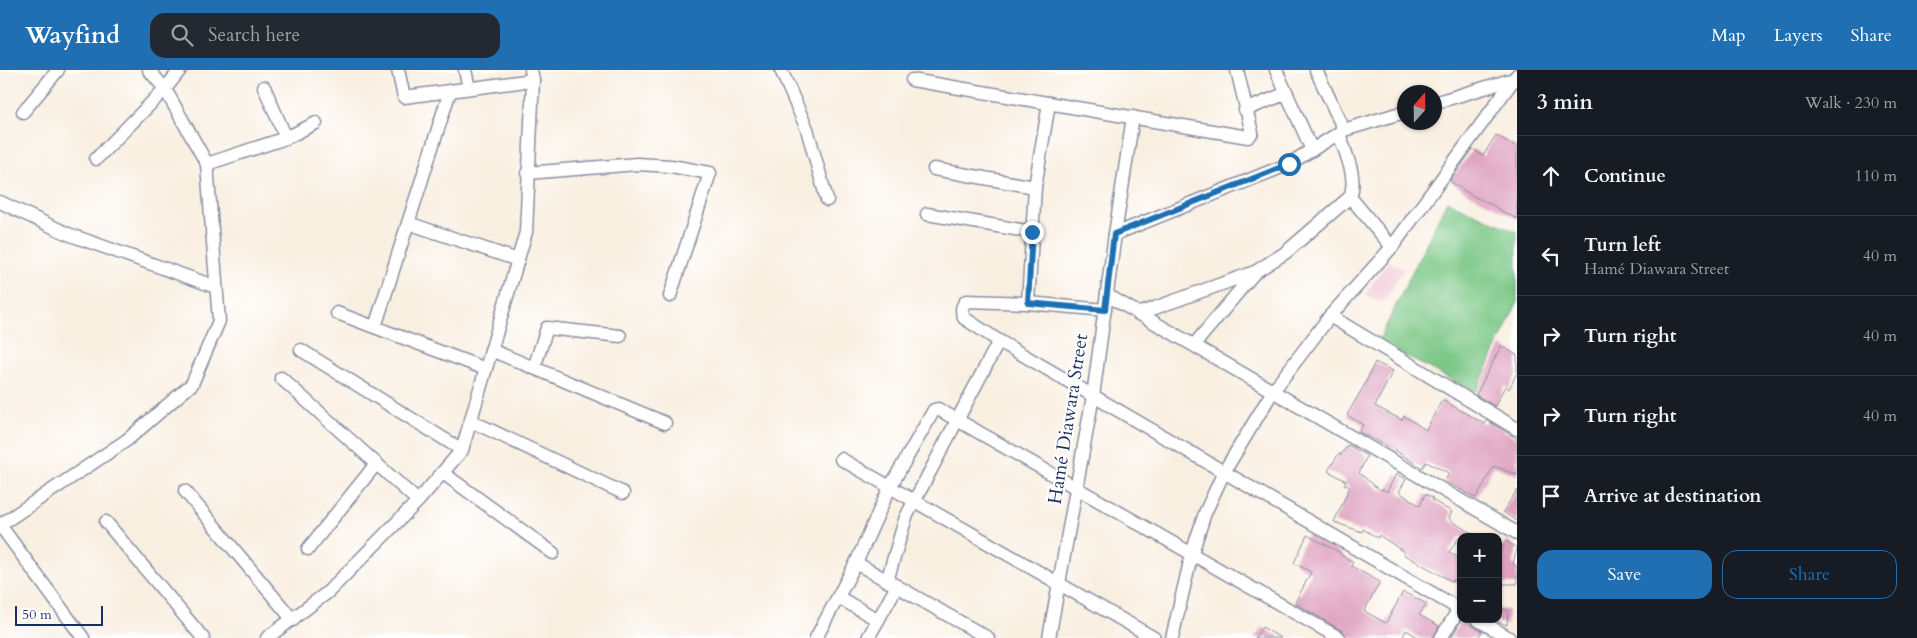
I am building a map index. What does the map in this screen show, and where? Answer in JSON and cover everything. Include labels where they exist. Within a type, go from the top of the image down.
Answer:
[{"type":"street","points":[[23,112],[58,70]]},
{"type":"street","points":[[83,638],[0,525],[127,440],[192,384],[219,321],[207,164],[165,90],[149,70]]},
{"type":"street","points":[[96,159],[165,90],[180,70]]},
{"type":"street","points":[[267,638],[328,592],[418,501],[462,450],[526,232],[532,75],[469,88],[404,97],[398,70]]},
{"type":"street","points":[[465,70],[469,88]]},
{"type":"street","points":[[781,70],[807,129],[828,200]]},
{"type":"street","points":[[912,80],[1248,137],[1252,132],[1245,110],[1237,70]]},
{"type":"street","points":[[1276,70],[1312,150]]},
{"type":"street","points":[[1138,314],[1255,272],[1285,253],[1350,197],[1354,188],[1342,132],[1316,70]]},
{"type":"street","points":[[1442,100],[1516,77]]},
{"type":"street","points":[[1172,638],[1192,553],[1205,514],[1224,472],[1273,391],[1330,316],[1392,247],[1516,77]]},
{"type":"street","points":[[264,87],[286,138]]},
{"type":"street","points":[[375,327],[450,91]]},
{"type":"street","points":[[1245,110],[1287,93]]},
{"type":"street","points":[[1028,303],[1035,187],[1049,103]]},
{"type":"street","points":[[1114,234],[1289,164],[1342,132],[1397,114]]},
{"type":"street","name":"Hamé Diawara Street","points":[[1049,638],[1093,396],[1114,234],[1133,117]]},
{"type":"street","points":[[207,164],[286,138],[316,123]]},
{"type":"street","points":[[528,173],[637,164],[671,166],[710,173],[670,296]]},
{"type":"street","points":[[934,169],[1035,187]]},
{"type":"street","points":[[1350,197],[1392,247]]},
{"type":"street","points":[[0,202],[68,234],[216,288]]},
{"type":"street","points":[[927,214],[1032,232]]},
{"type":"street","points":[[408,223],[518,260]]},
{"type":"street","points":[[1194,346],[1255,272]]},
{"type":"street","points":[[1107,295],[1517,533]]},
{"type":"street","points":[[1105,310],[1028,303],[966,301],[962,306],[964,318],[999,341],[1457,607]]},
{"type":"street","points":[[338,313],[486,369]]},
{"type":"street","points":[[1330,316],[1517,429]]},
{"type":"street","points":[[534,368],[547,328],[620,336]]},
{"type":"street","points":[[868,638],[878,620],[892,583],[906,517],[999,341]]},
{"type":"street","points":[[301,350],[462,450]]},
{"type":"street","points":[[491,350],[665,423]]},
{"type":"street","points":[[280,378],[418,501]]},
{"type":"street","points":[[816,638],[856,563],[890,487],[934,410],[942,410],[1339,638]]},
{"type":"street","points":[[471,421],[623,493]]},
{"type":"street","points":[[841,459],[1154,638]]},
{"type":"street","points":[[308,549],[376,464]]},
{"type":"street","points":[[443,473],[553,553]]},
{"type":"street","points":[[185,491],[293,620]]},
{"type":"street","points":[[106,522],[203,638]]},
{"type":"street","points":[[856,563],[988,638]]},
{"type":"street","points":[[838,596],[878,620]]},
{"type":"street","points":[[1442,638],[1457,614]]},
{"type":"street","points":[[1484,623],[1509,638]]},
{"type":"shaded area","points":[[1388,261],[1404,269],[1383,303],[1365,295]]},
{"type":"green space","points":[[1447,201],[1517,232],[1517,303],[1476,392],[1378,342]]},
{"type":"building","points":[[1496,135],[1517,147],[1517,219],[1471,195],[1450,181],[1473,149],[1483,156]]},
{"type":"building","points":[[1501,346],[1517,355],[1517,373],[1509,389],[1505,386],[1495,406],[1476,395]]},
{"type":"building","points":[[1375,362],[1393,371],[1375,406],[1402,420],[1404,416],[1426,430],[1442,400],[1485,424],[1487,420],[1517,439],[1517,475],[1494,466],[1476,498],[1445,481],[1449,473],[1426,462],[1422,468],[1390,447],[1359,432],[1363,425],[1347,415]]},
{"type":"building","points":[[1348,445],[1367,456],[1359,473],[1381,491],[1382,489],[1387,492],[1396,474],[1406,479],[1399,492],[1420,506],[1425,494],[1452,512],[1449,518],[1451,521],[1471,533],[1457,533],[1457,540],[1449,552],[1457,557],[1457,582],[1453,580],[1453,582],[1403,554],[1404,552],[1379,535],[1378,538],[1363,529],[1362,532],[1334,522],[1350,487],[1344,484],[1346,481],[1328,471],[1339,453],[1341,455]]},
{"type":"building","points":[[1517,490],[1517,521],[1503,512]]},
{"type":"building","points":[[1307,535],[1341,553],[1341,555],[1353,562],[1351,566],[1380,582],[1364,611],[1386,623],[1403,592],[1427,604],[1419,615],[1439,626],[1433,638],[1420,638],[1406,630],[1402,638],[1347,638],[1343,631],[1295,603],[1311,572],[1294,563]]},
{"type":"building","points":[[1506,541],[1517,548],[1513,564],[1517,567],[1517,584],[1502,584],[1502,548]]},
{"type":"building","points":[[1502,609],[1508,610],[1507,625],[1501,623]]},
{"type":"building","points":[[1460,623],[1471,623],[1472,626],[1482,631],[1478,638],[1451,638]]},
{"type":"building","points":[[1262,627],[1281,638],[1255,638]]},
{"type":"route","points":[[1032,232],[1028,303],[1105,310],[1114,234],[1289,164]]}]
